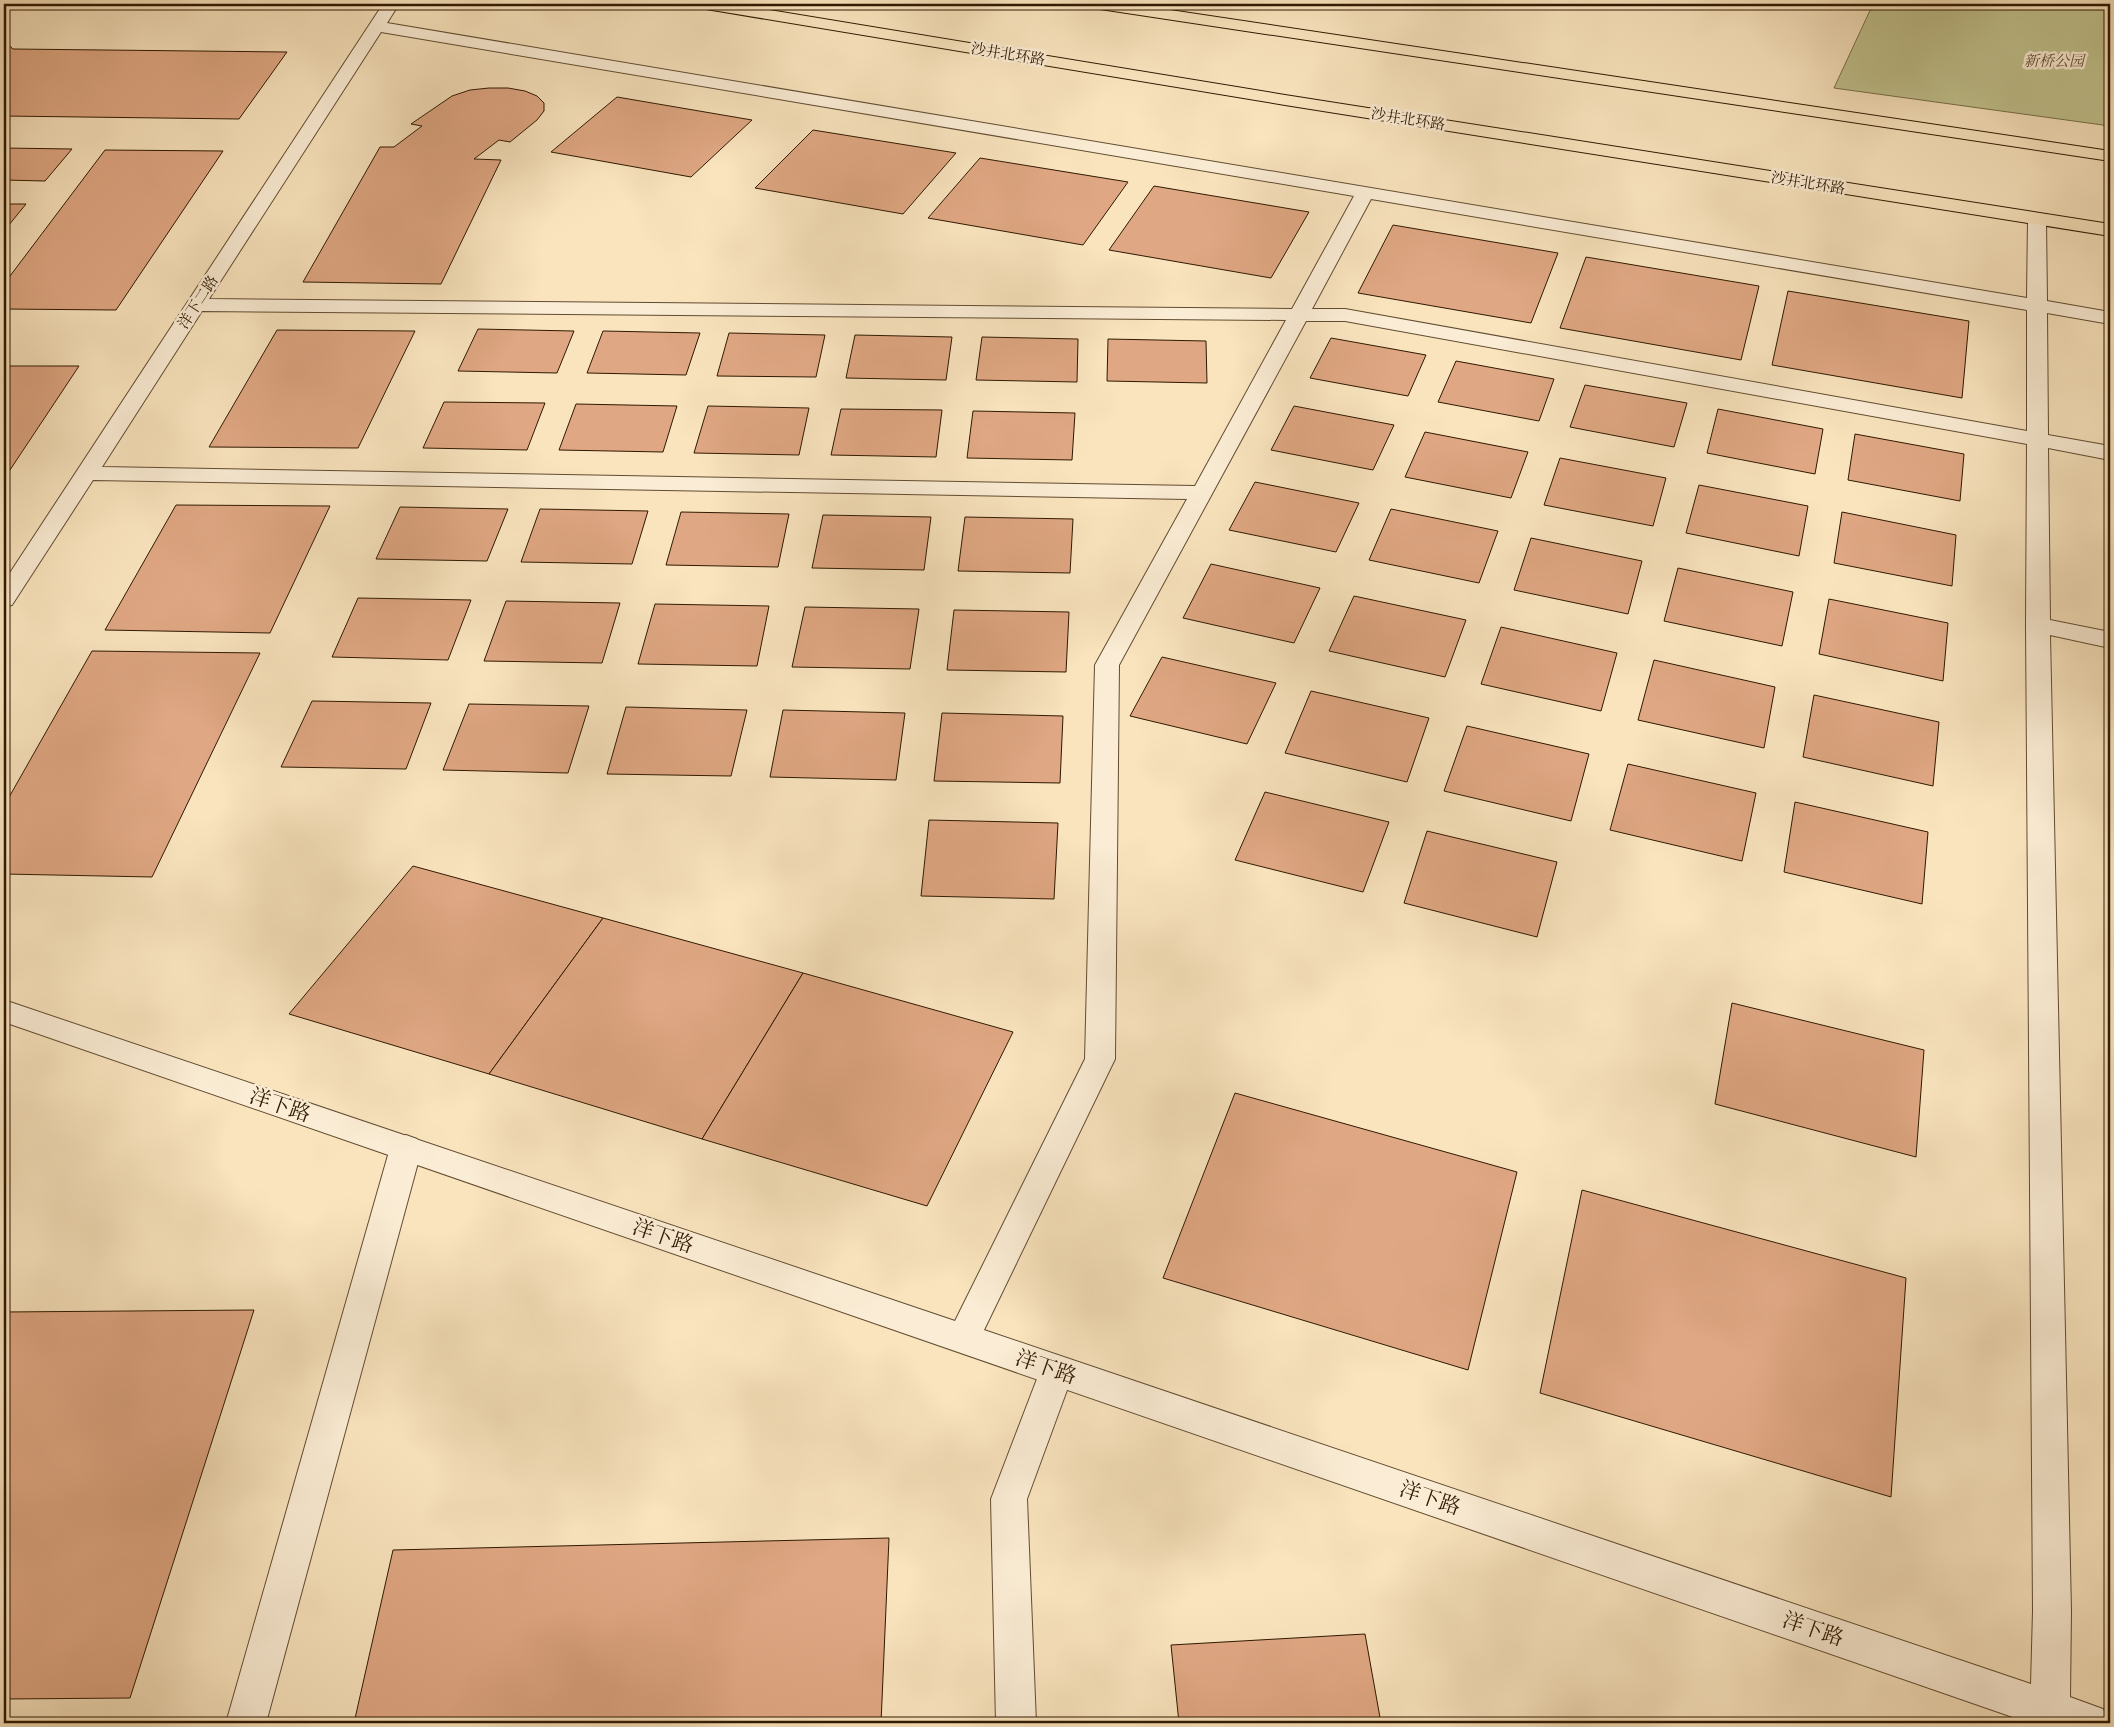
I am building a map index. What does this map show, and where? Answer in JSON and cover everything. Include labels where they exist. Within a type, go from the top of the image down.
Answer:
[{"type":"main road","name":"沙井北环路","points":[[706,4],[1285,100],[2110,230]]},
{"type":"main road","points":[[1100,4],[2110,156]]},
{"type":"street","name":"洋下二路","points":[[4,600],[392,4]]},
{"type":"street","points":[[377,26],[2110,318]]},
{"type":"street","points":[[963,1338],[1100,1059],[1107,665],[1365,192]]},
{"type":"street","points":[[2037,219],[2038,625],[2052,1611],[2050,1717]]},
{"type":"street","points":[[196,305],[1345,315],[2110,453]]},
{"type":"street","points":[[86,473],[1202,493]]},
{"type":"street","points":[[2038,625],[2110,640]]},
{"type":"street","name":"洋下路","points":[[4,1011],[963,1338],[2050,1717],[2089,1723]]},
{"type":"street","points":[[246,1723],[406,1148]]},
{"type":"street","points":[[1016,1723],[1009,1499],[1057,1371]]},
{"type":"green space","name":"新桥公园","points":[[1873,4],[2110,4],[2110,126],[1834,88]]},
{"type":"building","points":[[4,41],[13,49],[287,52],[239,119],[4,116]]},
{"type":"building","points":[[508,88],[525,91],[537,96],[544,103],[544,111],[537,120],[510,142],[499,140],[474,159],[501,160],[441,284],[303,282],[380,147],[394,147],[422,126],[411,124],[452,96],[470,90]]},
{"type":"building","points":[[617,97],[752,120],[691,177],[551,152]]},
{"type":"building","points":[[813,130],[956,153],[903,214],[755,188]]},
{"type":"building","points":[[4,148],[72,149],[45,181],[4,180]]},
{"type":"building","points":[[105,150],[223,151],[116,310],[4,309],[4,284]]},
{"type":"building","points":[[980,158],[1128,182],[1083,245],[928,218]]},
{"type":"building","points":[[1154,186],[1309,212],[1271,278],[1109,250]]},
{"type":"building","points":[[4,204],[26,204],[4,231]]},
{"type":"building","points":[[1393,225],[1558,253],[1531,323],[1358,293]]},
{"type":"building","points":[[1586,257],[1759,286],[1741,360],[1560,328]]},
{"type":"building","points":[[1788,291],[1969,321],[1962,398],[1772,365]]},
{"type":"building","points":[[478,329],[574,331],[557,373],[458,371]]},
{"type":"building","points":[[277,330],[415,331],[358,448],[209,447]]},
{"type":"building","points":[[603,331],[700,333],[686,375],[587,373]]},
{"type":"building","points":[[729,333],[825,335],[816,377],[717,376]]},
{"type":"building","points":[[855,335],[952,337],[946,380],[846,378]]},
{"type":"building","points":[[982,337],[1078,339],[1077,382],[976,380]]},
{"type":"building","points":[[1331,338],[1426,355],[1408,396],[1310,378]]},
{"type":"building","points":[[1108,339],[1206,341],[1207,383],[1107,381]]},
{"type":"building","points":[[1456,361],[1554,379],[1539,421],[1438,402]]},
{"type":"building","points":[[4,366],[79,366],[4,479]]},
{"type":"building","points":[[1585,385],[1687,403],[1674,447],[1570,427]]},
{"type":"building","points":[[444,402],[545,403],[527,450],[423,448]]},
{"type":"building","points":[[576,404],[677,406],[663,452],[559,450]]},
{"type":"building","points":[[708,406],[809,408],[799,455],[694,453]]},
{"type":"building","points":[[1294,406],[1394,425],[1373,470],[1271,450]]},
{"type":"building","points":[[841,409],[942,410],[936,457],[831,455]]},
{"type":"building","points":[[1718,409],[1823,429],[1815,474],[1707,453]]},
{"type":"building","points":[[973,411],[1075,413],[1072,460],[967,458]]},
{"type":"building","points":[[1425,432],[1528,452],[1511,498],[1405,477]]},
{"type":"building","points":[[1855,434],[1964,454],[1960,501],[1848,480]]},
{"type":"building","points":[[1560,458],[1666,478],[1653,526],[1544,505]]},
{"type":"building","points":[[1255,482],[1359,503],[1336,552],[1229,530]]},
{"type":"building","points":[[1699,485],[1808,506],[1799,556],[1686,533]]},
{"type":"building","points":[[176,505],[330,506],[270,633],[105,630]]},
{"type":"building","points":[[400,507],[508,509],[487,561],[376,559]]},
{"type":"building","points":[[540,509],[648,511],[632,564],[521,562]]},
{"type":"building","points":[[1391,509],[1498,531],[1479,583],[1369,560]]},
{"type":"building","points":[[681,512],[789,514],[778,567],[666,565]]},
{"type":"building","points":[[1842,512],[1956,535],[1952,586],[1834,563]]},
{"type":"building","points":[[823,515],[931,517],[924,570],[812,568]]},
{"type":"building","points":[[965,517],[1073,519],[1070,573],[958,571]]},
{"type":"building","points":[[1531,538],[1642,561],[1628,614],[1514,590]]},
{"type":"building","points":[[1211,564],[1320,588],[1294,643],[1183,618]]},
{"type":"building","points":[[1678,568],[1793,592],[1782,646],[1664,621]]},
{"type":"building","points":[[1354,596],[1466,620],[1445,677],[1329,651]]},
{"type":"building","points":[[358,598],[471,600],[448,660],[332,657]]},
{"type":"building","points":[[1829,599],[1948,623],[1943,681],[1819,654]]},
{"type":"building","points":[[506,601],[620,603],[602,663],[484,661]]},
{"type":"building","points":[[655,604],[769,606],[757,666],[638,664]]},
{"type":"building","points":[[805,607],[919,609],[910,669],[792,667]]},
{"type":"building","points":[[954,610],[1069,612],[1066,672],[947,670]]},
{"type":"building","points":[[1501,627],[1617,653],[1601,711],[1481,684]]},
{"type":"building","points":[[92,651],[260,653],[152,877],[4,874],[4,806]]},
{"type":"building","points":[[1162,657],[1276,683],[1247,744],[1130,716]]},
{"type":"building","points":[[1654,660],[1775,687],[1764,748],[1638,720]]},
{"type":"building","points":[[1311,691],[1429,718],[1407,782],[1285,753]]},
{"type":"building","points":[[1814,695],[1939,722],[1933,786],[1803,757]]},
{"type":"building","points":[[312,701],[431,703],[406,769],[281,767]]},
{"type":"building","points":[[469,704],[589,706],[568,773],[443,770]]},
{"type":"building","points":[[626,707],[747,710],[731,776],[607,774]]},
{"type":"building","points":[[783,710],[905,713],[896,780],[770,777]]},
{"type":"building","points":[[942,713],[1063,716],[1060,783],[934,781]]},
{"type":"building","points":[[1467,726],[1589,754],[1571,821],[1444,791]]},
{"type":"building","points":[[1628,764],[1756,793],[1742,861],[1610,830]]},
{"type":"building","points":[[1265,792],[1389,822],[1363,892],[1235,860]]},
{"type":"building","points":[[1795,802],[1928,832],[1922,904],[1784,872]]},
{"type":"building","points":[[929,820],[1058,823],[1054,899],[921,896]]},
{"type":"building","points":[[1427,831],[1557,862],[1537,937],[1404,903]]},
{"type":"building","points":[[413,866],[603,918],[489,1074],[289,1014]]},
{"type":"building","points":[[603,918],[803,973],[702,1139],[489,1074]]},
{"type":"building","points":[[803,973],[1013,1032],[927,1206],[702,1139]]},
{"type":"building","points":[[1732,1003],[1924,1050],[1916,1157],[1715,1104]]},
{"type":"building","points":[[1235,1093],[1517,1172],[1468,1370],[1163,1278]]},
{"type":"building","points":[[1582,1190],[1906,1278],[1891,1497],[1540,1393]]},
{"type":"building","points":[[254,1310],[130,1698],[4,1699],[4,1312]]},
{"type":"building","points":[[889,1538],[881,1723],[354,1723],[393,1550]]},
{"type":"building","points":[[1365,1634],[1381,1723],[1179,1723],[1171,1645]]}]
